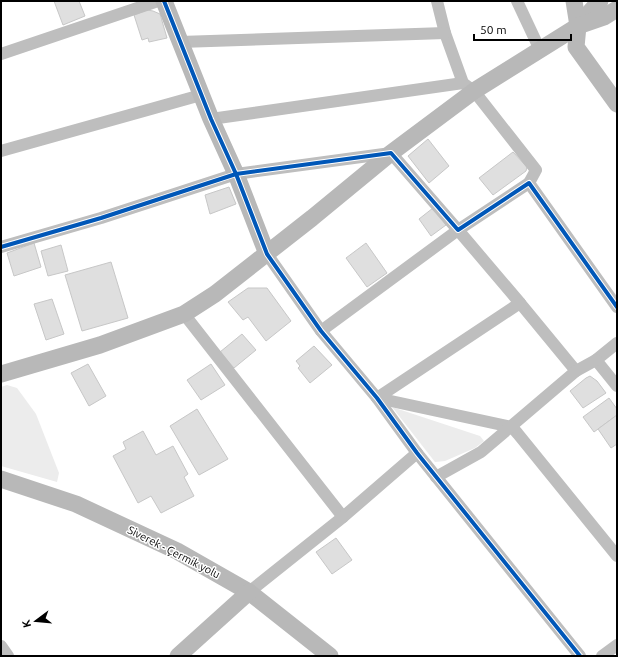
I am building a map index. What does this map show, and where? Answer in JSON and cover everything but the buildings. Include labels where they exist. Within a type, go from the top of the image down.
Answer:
[{"type":"main road","points":[[164,1],[201,95],[236,174],[267,254]]},
{"type":"main road","points":[[574,1],[578,26],[576,47],[617,104]]},
{"type":"main road","points":[[578,26],[600,1]]},
{"type":"main road","points":[[1,374],[100,345],[184,314],[215,294],[267,254],[469,87],[540,50],[578,26],[604,16],[617,9]]},
{"type":"main road","name":"Siverek - Çermik yolu","points":[[1,479],[76,504],[177,551],[249,592],[330,656]]},
{"type":"main road","points":[[178,656],[249,592]]},
{"type":"street","points":[[1,54],[158,1]]},
{"type":"street","points":[[321,331],[458,230],[529,183],[536,170],[469,87],[445,33],[437,1]]},
{"type":"street","points":[[517,1],[540,50]]},
{"type":"street","points":[[180,42],[445,33]]},
{"type":"street","points":[[211,119],[469,87]]},
{"type":"street","points":[[1,151],[201,95]]},
{"type":"street","points":[[1,247],[100,218],[236,174],[391,153],[520,303],[576,371]]},
{"type":"street","points":[[529,183],[617,307]]},
{"type":"street","points":[[267,254],[321,331],[377,398],[417,453],[580,656]]},
{"type":"street","points":[[377,398],[520,303]]},
{"type":"street","points":[[184,314],[343,517]]},
{"type":"street","points":[[436,477],[481,452],[576,371],[596,360],[617,343]]},
{"type":"street","points":[[596,360],[617,386]]},
{"type":"street","points":[[377,398],[512,427],[617,556]]},
{"type":"street","points":[[249,592],[343,517],[417,453]]},
{"type":"street","points":[[602,656],[617,645]]},
{"type":"street","points":[[1,646],[8,656]]},
{"type":"shaded area","points":[[7,385],[17,388],[36,414],[59,473],[57,482],[1,466],[1,387]]},
{"type":"shaded area","points":[[392,407],[480,436],[484,441],[475,448],[445,461],[435,462]]},
{"type":"cycle path","points":[[164,1],[211,119],[236,174],[267,254],[321,331],[377,398],[417,453],[580,656]]},
{"type":"cycle path","points":[[1,247],[101,218],[236,174],[391,153],[458,230],[529,183],[617,307]]}]
